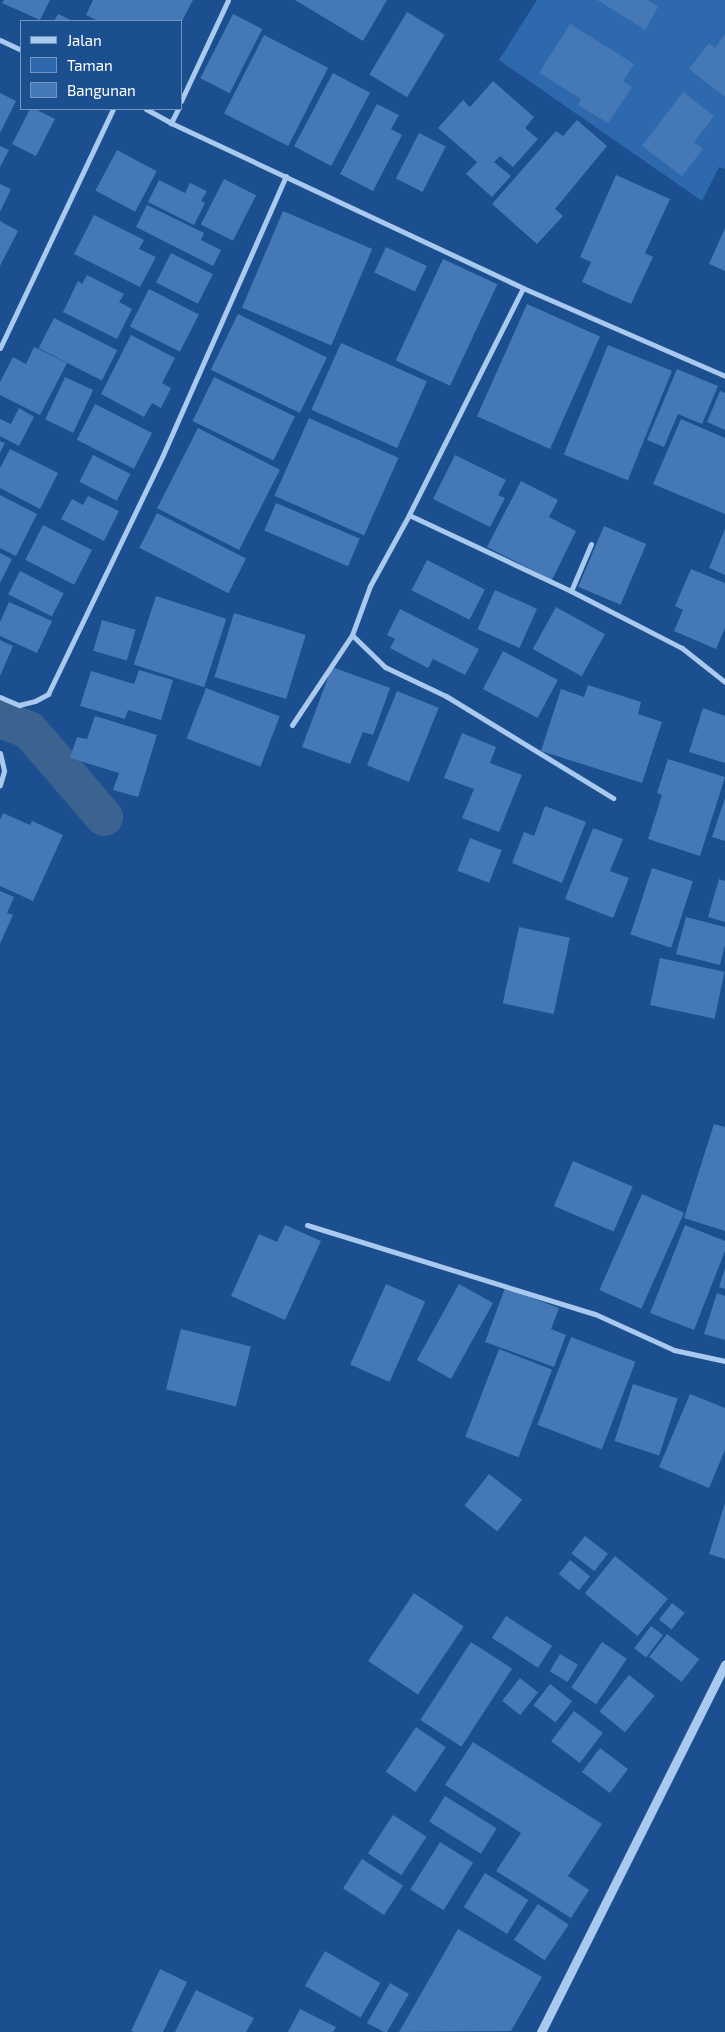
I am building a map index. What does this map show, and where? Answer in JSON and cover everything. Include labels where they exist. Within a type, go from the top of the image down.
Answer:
[{"type":"street","points":[[182,99],[228,0]]},
{"type":"street","points":[[0,40],[20,50]]},
{"type":"street","points":[[0,348],[113,110]]},
{"type":"street","points":[[148,110],[171,123],[523,288],[725,376]]},
{"type":"street","points":[[171,123],[178,110]]},
{"type":"street","points":[[0,697],[18,705],[35,702],[48,694],[162,457],[286,176]]},
{"type":"street","points":[[292,725],[352,635],[370,586],[409,515],[523,288]]},
{"type":"street","points":[[409,515],[571,591],[682,648],[725,682]]},
{"type":"street","points":[[571,591],[591,544]]},
{"type":"street","points":[[352,635],[385,667],[446,696],[613,798]]},
{"type":"street","points":[[0,753],[4,771],[0,785]]},
{"type":"street","points":[[307,1225],[595,1314],[674,1350],[725,1361]]},
{"type":"street","points":[[542,2032],[725,1664]]},
{"type":"green space","points":[[537,0],[725,0],[725,169],[719,167],[702,201],[499,60]]},
{"type":"building","points":[[4,0],[50,0],[40,20],[2,3]]},
{"type":"building","points":[[93,0],[193,0],[182,21],[96,20],[86,15]]},
{"type":"building","points":[[295,0],[387,0],[363,41]]},
{"type":"building","points":[[597,0],[648,0],[658,7],[645,30]]},
{"type":"building","points":[[407,12],[445,35],[407,97],[369,75]]},
{"type":"building","points":[[58,14],[71,20],[55,20]]},
{"type":"building","points":[[233,14],[262,29],[230,93],[200,78]]},
{"type":"building","points":[[570,24],[634,64],[623,81],[632,87],[608,123],[578,105],[581,99],[539,73]]},
{"type":"building","points":[[725,34],[724,96],[689,69],[709,43],[715,48]]},
{"type":"building","points":[[264,35],[328,68],[288,146],[224,113]]},
{"type":"building","points":[[333,73],[370,93],[331,166],[294,146]]},
{"type":"building","points":[[493,81],[534,117],[525,128],[538,139],[513,167],[500,156],[494,162],[511,176],[492,197],[466,174],[477,162],[438,128],[463,100],[470,107]]},
{"type":"building","points":[[683,92],[714,116],[694,142],[703,149],[682,176],[642,146]]},
{"type":"building","points":[[0,93],[16,101],[0,133]]},
{"type":"building","points":[[377,104],[399,115],[391,129],[402,135],[373,191],[340,174]]},
{"type":"building","points":[[29,110],[37,110],[55,119],[36,156],[12,144]]},
{"type":"building","points":[[577,120],[607,146],[555,209],[563,216],[537,244],[492,204],[556,131],[563,136]]},
{"type":"building","points":[[419,133],[446,147],[423,192],[396,178]]},
{"type":"building","points":[[0,146],[9,150],[0,167]]},
{"type":"building","points":[[117,150],[157,171],[135,212],[95,191]]},
{"type":"building","points":[[616,175],[670,199],[645,253],[653,257],[631,304],[582,282],[591,262],[580,257]]},
{"type":"building","points":[[224,179],[256,195],[233,241],[201,224]]},
{"type":"building","points":[[159,180],[185,193],[190,183],[207,191],[201,201],[205,203],[194,225],[148,202]]},
{"type":"building","points":[[0,184],[11,189],[0,212]]},
{"type":"building","points":[[147,205],[204,233],[201,240],[221,250],[213,266],[136,227]]},
{"type":"building","points":[[283,211],[372,249],[331,346],[242,308]]},
{"type":"building","points":[[94,215],[144,240],[139,249],[156,257],[140,287],[74,254]]},
{"type":"building","points":[[0,221],[18,231],[0,266]]},
{"type":"building","points":[[725,228],[725,271],[709,264]]},
{"type":"building","points":[[386,247],[427,266],[415,291],[374,272]]},
{"type":"building","points":[[171,253],[213,274],[198,304],[156,282]]},
{"type":"building","points":[[443,259],[497,284],[450,386],[396,361]]},
{"type":"building","points":[[87,275],[124,294],[119,302],[132,309],[117,339],[63,312],[78,281],[82,284]]},
{"type":"building","points":[[149,289],[199,314],[180,352],[130,326]]},
{"type":"building","points":[[527,304],[600,337],[550,449],[477,416]]},
{"type":"building","points":[[238,314],[327,357],[300,413],[211,370]]},
{"type":"building","points":[[54,318],[117,350],[102,381],[39,348]]},
{"type":"building","points":[[131,335],[175,358],[162,383],[171,388],[161,408],[152,403],[144,417],[101,394]]},
{"type":"building","points":[[341,343],[427,381],[397,448],[311,410]]},
{"type":"building","points":[[608,345],[672,371],[628,480],[564,454]]},
{"type":"building","points":[[34,347],[67,363],[40,415],[0,395],[0,382],[13,357],[26,364]]},
{"type":"building","points":[[677,369],[718,386],[702,424],[678,414],[664,447],[647,440]]},
{"type":"building","points":[[65,377],[93,390],[73,433],[45,420]]},
{"type":"building","points":[[214,377],[295,416],[273,460],[193,421]]},
{"type":"building","points":[[720,391],[725,393],[725,430],[707,422]]},
{"type":"building","points":[[95,404],[152,433],[134,469],[77,440]]},
{"type":"building","points":[[19,408],[34,417],[19,446],[0,436],[0,419],[11,424]]},
{"type":"building","points":[[309,418],[399,458],[364,536],[274,496]]},
{"type":"building","points":[[681,419],[725,438],[725,514],[653,484]]},
{"type":"building","points":[[198,428],[280,470],[239,550],[157,508]]},
{"type":"building","points":[[0,441],[5,443],[0,453]]},
{"type":"building","points":[[10,449],[58,473],[40,509],[0,488],[0,468]]},
{"type":"building","points":[[93,455],[130,474],[117,501],[79,482]]},
{"type":"building","points":[[455,455],[506,480],[498,495],[505,498],[490,527],[433,499]]},
{"type":"building","points":[[521,481],[558,500],[549,517],[576,531],[552,580],[487,547]]},
{"type":"building","points":[[0,495],[37,514],[16,556],[0,548]]},
{"type":"building","points":[[88,496],[119,511],[104,541],[61,519],[72,499],[83,505]]},
{"type":"building","points":[[276,503],[360,539],[348,566],[264,531]]},
{"type":"building","points":[[157,513],[246,558],[228,593],[139,548]]},
{"type":"building","points":[[43,525],[92,550],[74,585],[25,560]]},
{"type":"building","points":[[604,526],[646,544],[621,605],[578,587]]},
{"type":"building","points":[[725,529],[725,575],[709,568]]},
{"type":"building","points":[[0,553],[12,559],[0,583]]},
{"type":"building","points":[[427,560],[485,590],[469,620],[412,590]]},
{"type":"building","points":[[691,569],[725,583],[725,628],[716,649],[674,631],[683,610],[675,606]]},
{"type":"building","points":[[20,571],[64,593],[52,616],[8,594]]},
{"type":"building","points":[[495,590],[537,609],[520,648],[478,629]]},
{"type":"building","points":[[156,596],[226,619],[204,687],[134,664]]},
{"type":"building","points":[[9,602],[52,621],[37,653],[0,636],[0,622]]},
{"type":"building","points":[[556,607],[605,634],[582,676],[533,649]]},
{"type":"building","points":[[400,609],[479,649],[465,675],[433,659],[428,668],[390,648],[395,639],[387,635]]},
{"type":"building","points":[[234,613],[306,635],[286,699],[214,677]]},
{"type":"building","points":[[102,620],[136,630],[127,660],[93,651]]},
{"type":"building","points":[[0,640],[13,646],[0,676]]},
{"type":"building","points":[[503,651],[558,680],[538,718],[483,689]]},
{"type":"building","points":[[332,667],[390,688],[373,735],[363,732],[350,764],[302,747]]},
{"type":"building","points":[[139,670],[173,680],[161,720],[128,710],[125,719],[80,706],[91,671],[134,684]]},
{"type":"building","points":[[588,685],[641,702],[638,714],[662,722],[642,783],[541,751],[561,689],[584,697]]},
{"type":"building","points":[[206,688],[280,716],[260,767],[187,738]]},
{"type":"building","points":[[397,691],[439,708],[409,782],[367,765]]},
{"type":"building","points":[[703,708],[725,716],[725,763],[689,752]]},
{"type":"building","points":[[95,716],[157,735],[138,797],[113,790],[119,773],[70,758],[77,737],[87,739]]},
{"type":"building","points":[[462,733],[496,747],[490,763],[522,775],[499,832],[462,818],[474,789],[444,778]]},
{"type":"building","points":[[668,759],[725,777],[700,856],[648,839],[662,795],[657,793]]},
{"type":"building","points":[[725,798],[725,841],[712,837]]},
{"type":"building","points":[[545,806],[586,822],[562,883],[512,863],[524,832],[534,836]]},
{"type":"building","points":[[3,813],[30,825],[32,821],[63,835],[33,901],[0,886],[0,820]]},
{"type":"building","points":[[593,828],[623,839],[610,871],[629,878],[613,918],[565,899]]},
{"type":"building","points":[[470,838],[502,850],[489,883],[457,871]]},
{"type":"building","points":[[652,868],[693,881],[671,948],[630,935]]},
{"type":"building","points":[[719,879],[725,881],[725,922],[708,917]]},
{"type":"building","points":[[0,891],[14,897],[7,913],[13,915],[0,944]]},
{"type":"building","points":[[686,917],[725,927],[725,945],[720,965],[676,954]]},
{"type":"building","points":[[519,927],[570,938],[554,1014],[503,1003]]},
{"type":"building","points":[[660,958],[725,972],[715,1019],[650,1005]]},
{"type":"building","points":[[714,1124],[725,1127],[725,1231],[684,1218]]},
{"type":"building","points":[[573,1161],[633,1186],[614,1232],[554,1206]]},
{"type":"building","points":[[642,1194],[684,1213],[641,1309],[599,1290]]},
{"type":"building","points":[[285,1225],[321,1241],[285,1320],[231,1296],[259,1234],[277,1242]]},
{"type":"building","points":[[685,1225],[725,1241],[725,1251],[694,1330],[650,1313]]},
{"type":"building","points":[[725,1268],[725,1289],[719,1287]]},
{"type":"building","points":[[386,1284],[425,1301],[389,1382],[350,1364]]},
{"type":"building","points":[[459,1284],[493,1303],[451,1379],[417,1360]]},
{"type":"building","points":[[505,1288],[559,1308],[551,1329],[566,1335],[554,1367],[485,1342]]},
{"type":"building","points":[[717,1293],[725,1296],[725,1340],[704,1334]]},
{"type":"building","points":[[181,1329],[251,1346],[236,1407],[166,1389]]},
{"type":"building","points":[[571,1337],[635,1362],[602,1449],[537,1425]]},
{"type":"building","points":[[499,1349],[552,1369],[519,1457],[465,1437]]},
{"type":"building","points":[[633,1384],[678,1399],[659,1456],[614,1441]]},
{"type":"building","points":[[690,1394],[725,1408],[725,1450],[709,1488],[659,1467]]},
{"type":"building","points":[[489,1474],[522,1500],[497,1531],[464,1506]]},
{"type":"building","points":[[725,1503],[725,1559],[709,1554]]},
{"type":"building","points":[[585,1536],[608,1554],[594,1571],[571,1553]]},
{"type":"building","points":[[615,1556],[668,1599],[638,1636],[585,1593]]},
{"type":"building","points":[[570,1560],[590,1576],[579,1590],[559,1574]]},
{"type":"building","points":[[414,1593],[464,1627],[418,1695],[368,1661]]},
{"type":"building","points":[[672,1603],[685,1613],[672,1629],[659,1620]]},
{"type":"building","points":[[506,1616],[552,1646],[538,1668],[492,1638]]},
{"type":"building","points":[[651,1626],[663,1635],[646,1657],[634,1648]]},
{"type":"building","points":[[667,1634],[699,1659],[681,1682],[649,1657]]},
{"type":"building","points":[[471,1642],[512,1669],[461,1747],[420,1720]]},
{"type":"building","points":[[602,1642],[627,1659],[596,1704],[571,1688]]},
{"type":"building","points":[[560,1654],[578,1665],[568,1682],[550,1671]]},
{"type":"building","points":[[629,1675],[655,1696],[625,1732],[599,1712]]},
{"type":"building","points":[[520,1678],[538,1692],[520,1715],[502,1701]]},
{"type":"building","points":[[550,1684],[572,1701],[555,1723],[533,1705]]},
{"type":"building","points":[[574,1711],[603,1733],[580,1763],[551,1741]]},
{"type":"building","points":[[416,1727],[446,1747],[416,1792],[386,1772]]},
{"type":"building","points":[[473,1742],[602,1824],[568,1876],[589,1890],[571,1918],[496,1871],[521,1833],[445,1785]]},
{"type":"building","points":[[600,1748],[628,1769],[610,1793],[582,1772]]},
{"type":"building","points":[[445,1796],[497,1828],[481,1854],[429,1821]]},
{"type":"building","points":[[393,1815],[427,1837],[401,1875],[368,1854]]},
{"type":"building","points":[[440,1842],[473,1863],[443,1910],[410,1889]]},
{"type":"building","points":[[362,1859],[403,1886],[384,1915],[343,1888]]},
{"type":"building","points":[[485,1873],[528,1900],[507,1934],[464,1907]]},
{"type":"building","points":[[538,1904],[569,1925],[545,1960],[514,1940]]},
{"type":"building","points":[[458,1929],[542,1977],[511,2031],[399,2032]]},
{"type":"building","points":[[325,1951],[380,1983],[360,2018],[305,1986]]},
{"type":"building","points":[[160,1969],[187,1982],[163,2032],[131,2031]]},
{"type":"building","points":[[390,1983],[409,1994],[387,2032],[384,2032],[367,2023]]},
{"type":"building","points":[[196,1990],[254,2018],[246,2032],[175,2032]]},
{"type":"building","points":[[300,2009],[336,2027],[333,2032],[288,2032]]},
{"type":"waterway","points":[[0,719],[29,730],[104,817]]}]
